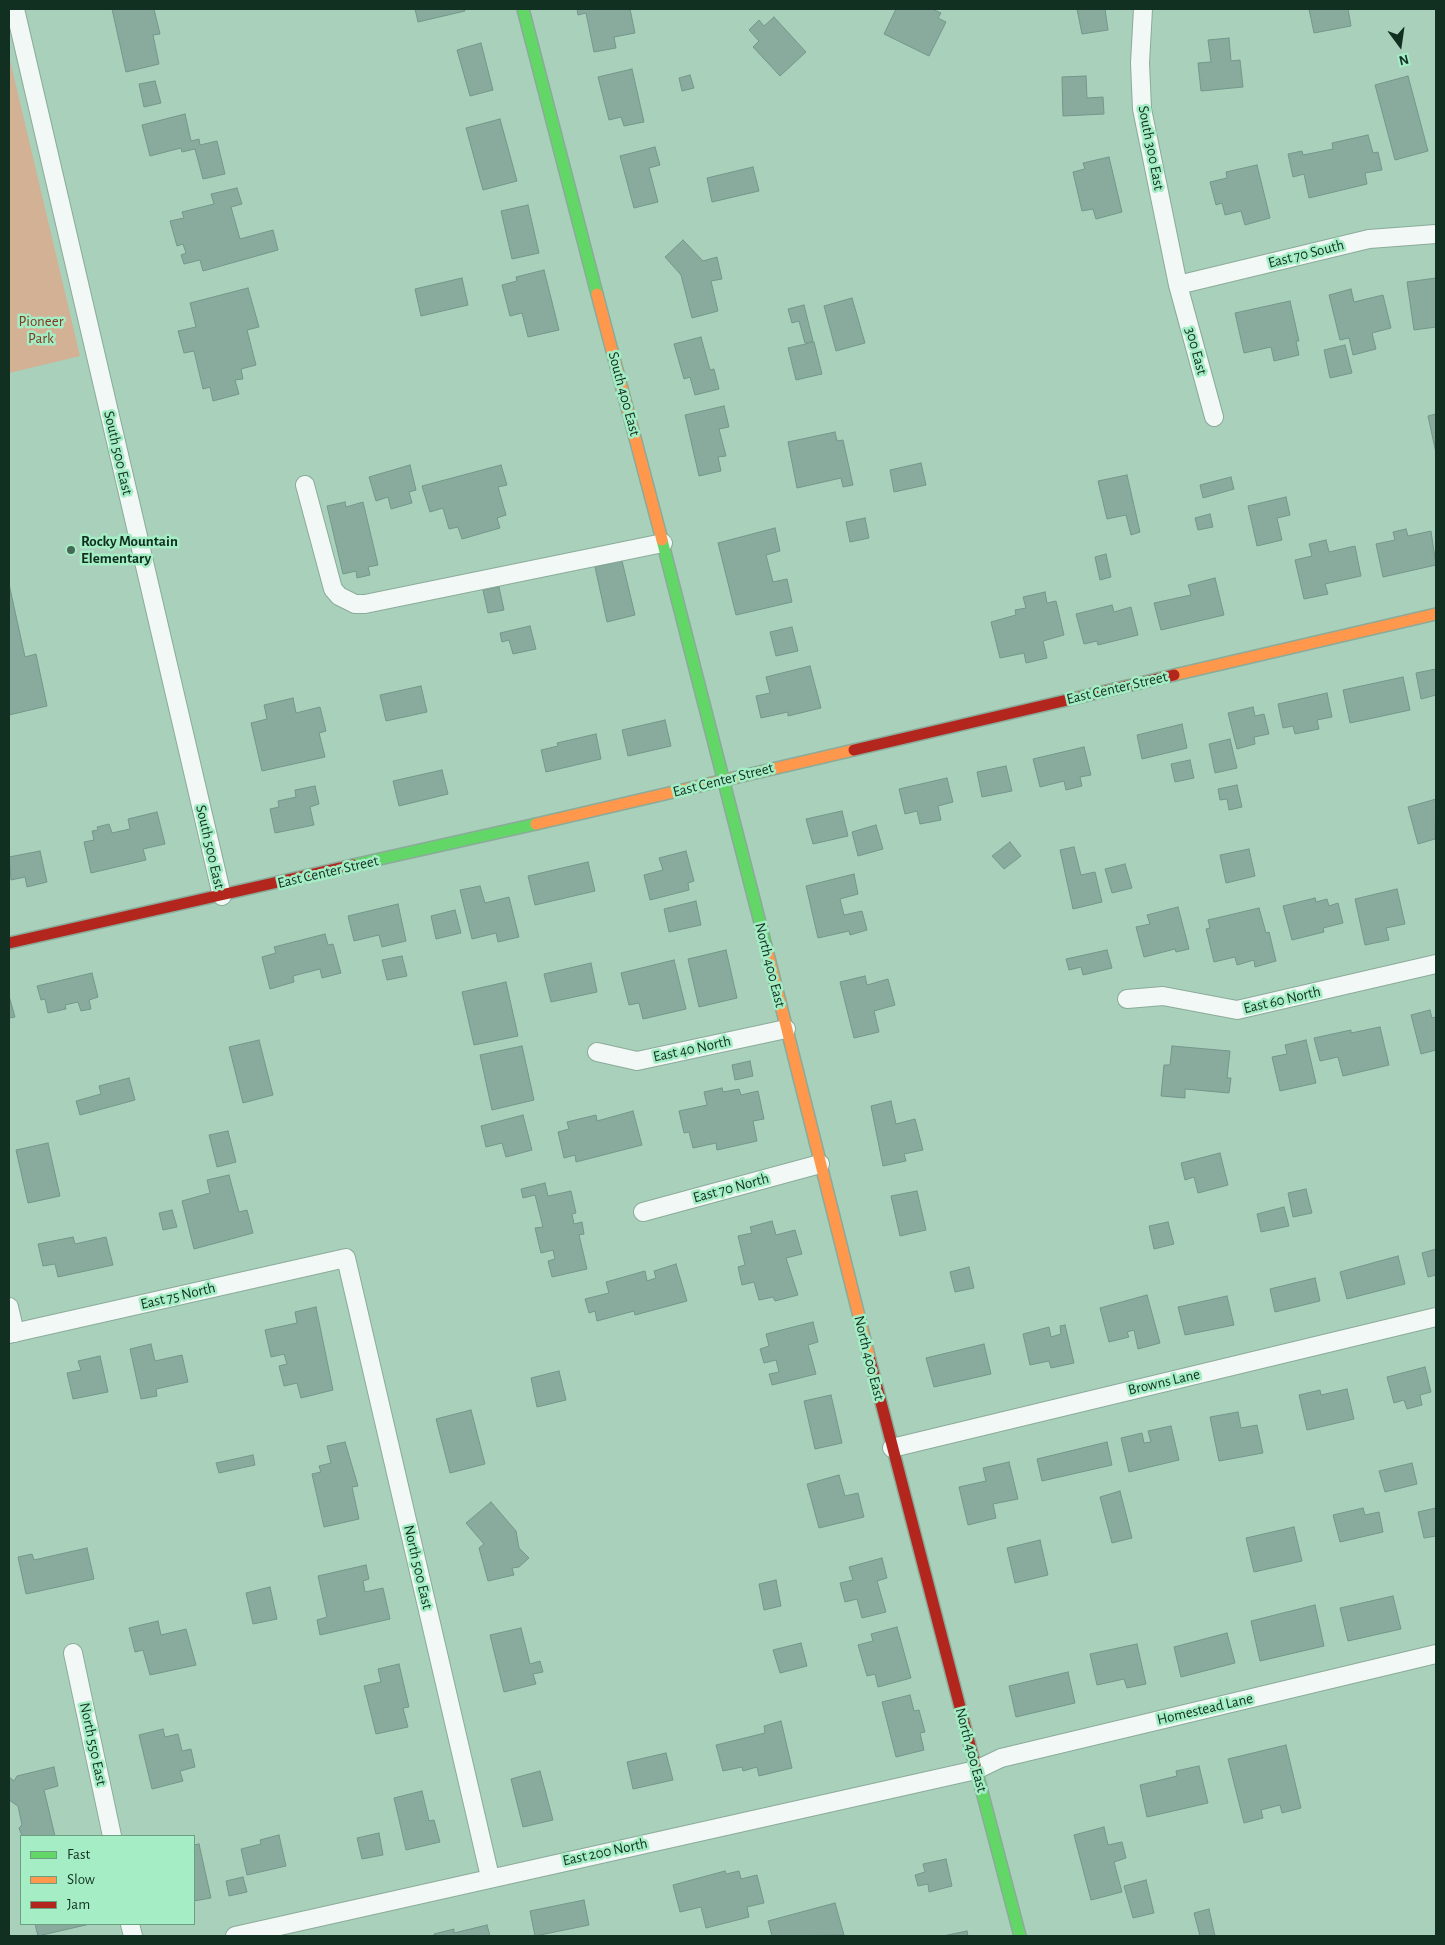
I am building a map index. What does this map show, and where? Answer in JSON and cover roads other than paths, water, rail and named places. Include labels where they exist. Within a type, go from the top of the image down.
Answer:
[{"type":"street","name":"South 400 East","points":[[523,9],[724,779]]},
{"type":"street","name":"South 300 East","points":[[1144,9],[1140,63],[1142,109],[1178,285]]},
{"type":"street","name":"South 500 East","points":[[13,13],[222,896]]},
{"type":"street","name":"East 70 South","points":[[1178,285],[1369,239],[1436,234]]},
{"type":"street","name":"300 East","points":[[1178,285],[1214,417]]},
{"type":"street","points":[[305,485],[333,589],[339,596],[355,604],[365,604],[663,543]]},
{"type":"street","name":"East Center Street","points":[[9,943],[222,896],[1436,614]]},
{"type":"street","name":"North 400 East","points":[[724,779],[892,1448],[1020,1936]]},
{"type":"street","name":"East 60 North","points":[[1126,999],[1163,996],[1237,1010],[1436,964]]},
{"type":"street","name":"East 40 North","points":[[597,1052],[637,1061],[786,1029]]},
{"type":"street","name":"East 70 North","points":[[642,1212],[820,1164]]},
{"type":"street","name":"East 75 North","points":[[12,1333],[346,1258]]},
{"type":"street","name":"North 500 East","points":[[346,1258],[490,1878]]},
{"type":"street","points":[[9,1307],[12,1333]]},
{"type":"street","name":"Browns Lane","points":[[892,1448],[1436,1317]]},
{"type":"street","name":"North 550 East","points":[[73,1653],[112,1835]]},
{"type":"street","name":"Homestead Lane","points":[[976,1770],[1001,1758],[1436,1654]]},
{"type":"street","name":"East 200 North","points":[[235,1936],[976,1770]]},
{"type":"place","name":"Rocky Mountain Elementary","points":[[71,550]]},
{"type":"park label","name":"Pioneer Park","points":[[41,330]]}]
